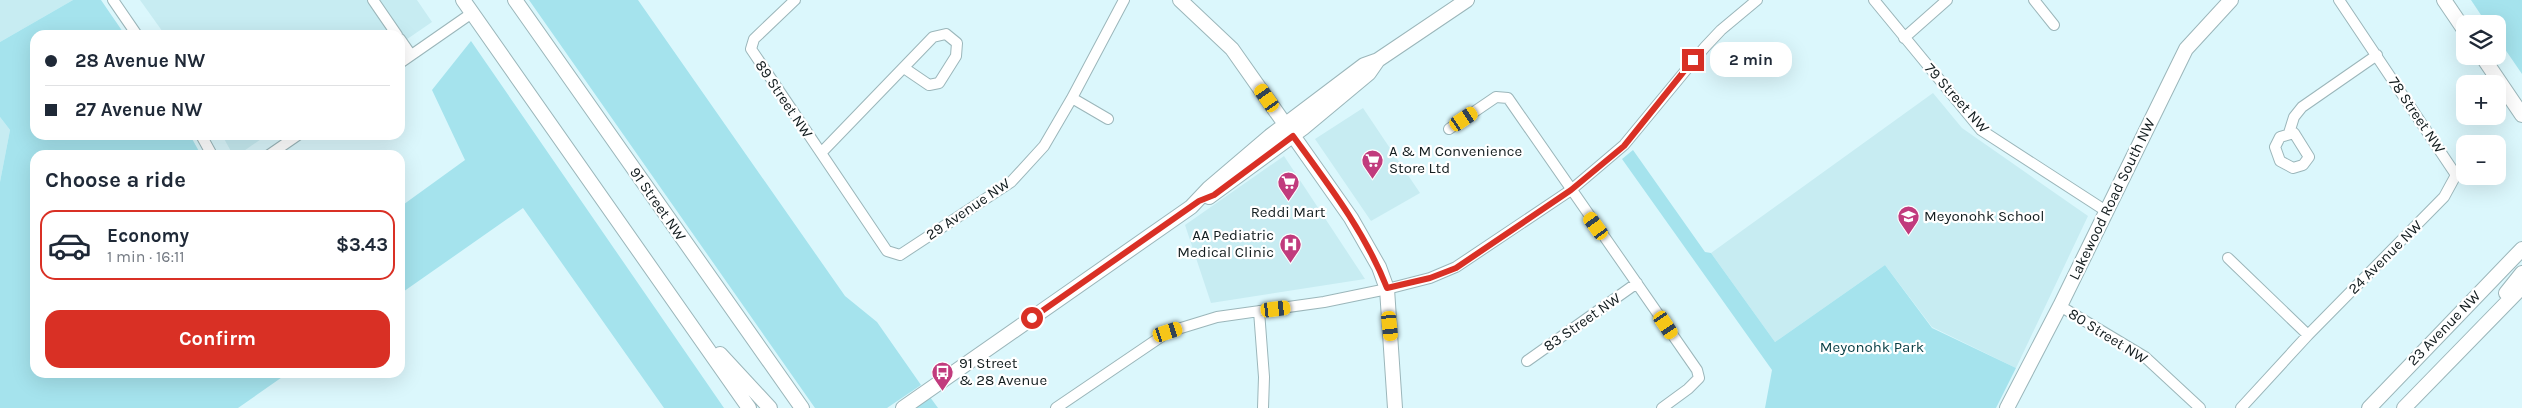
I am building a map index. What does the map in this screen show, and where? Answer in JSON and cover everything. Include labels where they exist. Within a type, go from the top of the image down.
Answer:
[{"type":"street","points":[[113,0],[134,30]]},
{"type":"street","points":[[373,0],[394,30]]},
{"type":"street","points":[[463,0],[746,405]]},
{"type":"street","name":"91 Street NW","points":[[515,0],[802,408]]},
{"type":"street","name":"89 Street NW","points":[[794,0],[751,44],[753,53],[887,251]]},
{"type":"street","name":"29 Avenue NW","points":[[887,251],[900,255],[1011,182],[1044,146],[1124,0]]},
{"type":"street","points":[[1180,0],[1232,50],[1351,218],[1379,267],[1387,288],[1395,408]]},
{"type":"street","points":[[1199,201],[1209,188],[1285,124],[1364,65],[1378,60],[1466,0]]},
{"type":"street","points":[[1056,408],[1168,332],[1216,317],[1324,302],[1387,288],[1430,278],[1456,268],[1571,190],[1624,146],[1705,47],[1757,0]]},
{"type":"street","name":"79 Street NW","points":[[1874,0],[1981,130],[2106,211]]},
{"type":"street","points":[[1904,38],[1947,0]]},
{"type":"street","points":[[2034,0],[2054,25]]},
{"type":"street","name":"Lakewood Road South NW","points":[[2007,408],[2060,306],[2186,49],[2230,0]]},
{"type":"street","name":"78 Street NW","points":[[2339,0],[2456,175]]},
{"type":"street","points":[[2444,0],[2456,18]]},
{"type":"street","points":[[405,59],[472,13]]},
{"type":"street","name":"89 Street NW","points":[[821,152],[936,35],[946,34],[957,43],[956,56],[939,82],[929,85],[904,68]]},
{"type":"street","points":[[405,46],[411,55]]},
{"type":"street","points":[[2289,133],[2294,118],[2302,107],[2377,55]]},
{"type":"street","points":[[904,408],[1199,201],[1214,195],[1293,136],[1369,73],[1378,60]]},
{"type":"street","points":[[2488,65],[2522,115]]},
{"type":"street","name":"83 Street NW","points":[[1449,129],[1496,97],[1508,98],[1697,370],[1699,378],[1688,389],[1662,408]]},
{"type":"street","points":[[1072,98],[1108,119]]},
{"type":"street","points":[[276,150],[291,140]]},
{"type":"street","name":"24 Avenue NW","points":[[2241,408],[2308,335],[2444,197],[2456,175]]},
{"type":"street","points":[[2502,268],[2522,245]]},
{"type":"street","name":"23 Avenue NW","points":[[2368,408],[2522,249]]},
{"type":"street","points":[[2228,258],[2308,335]]},
{"type":"street","points":[[2471,339],[2522,273]]},
{"type":"street","name":"83 Street NW","points":[[1527,361],[1637,283]]},
{"type":"street","name":"23 Avenue NW","points":[[2404,408],[2522,287]]},
{"type":"street","name":"80 Street NW","points":[[2060,306],[2145,358],[2200,408]]},
{"type":"street","points":[[1259,311],[1264,377],[1263,408]]},
{"type":"street","points":[[699,336],[718,352],[770,408]]},
{"type":"shaded area","points":[[0,0],[73,0],[0,42]]},
{"type":"shaded area","points":[[140,0],[417,0],[432,22],[405,41],[405,30],[161,30]]},
{"type":"shaded area","name":"Meyonohk School","points":[[1933,93],[1962,128],[2088,216],[2016,368],[1932,327],[1885,265],[1775,342],[1711,253]]},
{"type":"shaded area","points":[[1363,108],[1420,193],[1371,221],[1315,139]]},
{"type":"shaded area","points":[[0,117],[10,130],[0,182]]},
{"type":"shaded area","points":[[225,140],[260,140],[245,150],[230,150]]},
{"type":"shaded area","points":[[1284,156],[1365,279],[1211,303],[1185,225]]},
{"type":"green space","points":[[73,0],[101,0],[122,30],[30,30],[30,140],[193,140],[198,150],[30,150],[30,378],[281,378],[238,408],[0,408],[0,182],[10,130],[0,117],[0,42]]},
{"type":"green space","points":[[529,0],[638,0],[845,296],[877,322],[921,385],[887,408],[815,408]]},
{"type":"green space","points":[[2471,0],[2522,0],[2522,74],[2506,51],[2506,15],[2481,15]]},
{"type":"green space","points":[[471,41],[724,408],[664,408],[523,208],[405,291],[405,203],[465,160],[432,90]]},
{"type":"green space","name":"Meyonohk Park","points":[[1633,150],[1705,252],[1711,253],[1775,342],[1885,265],[1932,328],[2016,368],[1996,408],[1765,408],[1772,370],[1622,159]]},
{"type":"green space","points":[[930,397],[938,408],[914,408]]},
{"type":"place","name":"A & M Convenience Store Ltd","points":[[1373,179]]},
{"type":"place","name":"Reddi Mart","points":[[1288,202]]},
{"type":"place","name":"Meyonohk School","points":[[1908,235]]},
{"type":"place","name":"AA Pediatric Medical Clinic","points":[[1290,263]]},
{"type":"place","name":"91 Street & 28 Avenue","points":[[943,391]]},
{"type":"route","points":[[1032,318],[1199,201],[1214,195],[1293,136],[1351,218],[1379,267],[1387,288],[1430,278],[1456,268],[1571,190],[1624,146],[1693,60]]}]
